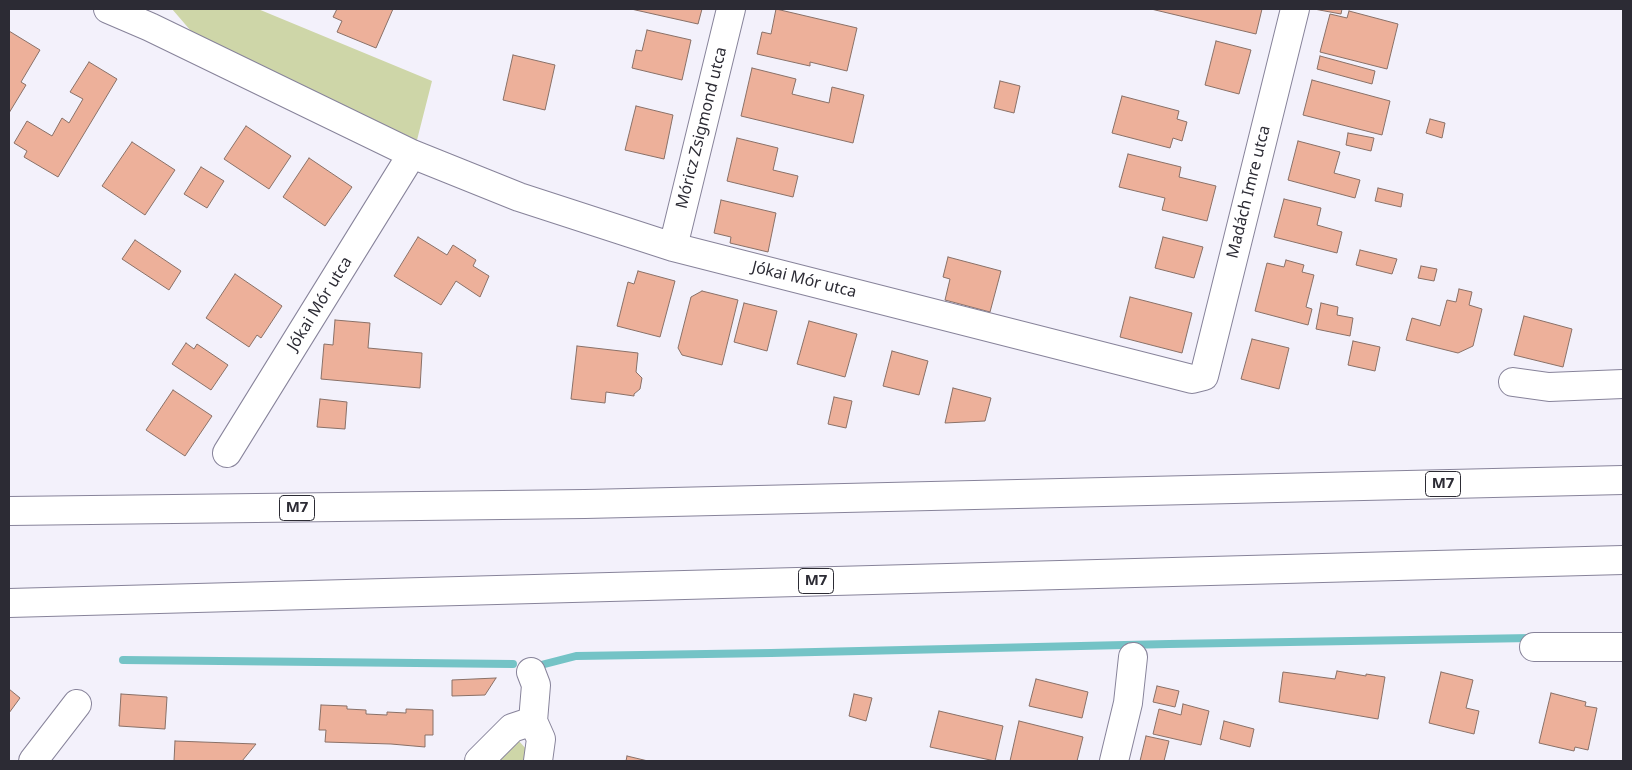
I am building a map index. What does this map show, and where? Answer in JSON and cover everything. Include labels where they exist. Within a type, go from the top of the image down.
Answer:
[{"type":"main road","name":"Jókai Mór utca","points":[[108,9],[152,18],[412,154],[519,197],[673,247],[1192,379],[1204,376]]},
{"type":"main road","name":"Móricz Zsigmond utca","points":[[673,247],[731,9]]},
{"type":"main road","name":"Madách Imre utca","points":[[1204,376],[1295,9]]},
{"type":"main road","name":"Jókai Mór utca","points":[[226,453],[412,154]]},
{"type":"main road","points":[[1513,382],[1549,387],[1623,384]]},
{"type":"main road","name":"M7","points":[[9,512],[585,504],[1623,480]]},
{"type":"main road","name":"M7","points":[[9,603],[1623,560]]},
{"type":"main road","points":[[1534,648],[1623,646]]},
{"type":"main road","points":[[1114,761],[1128,702],[1133,657]]},
{"type":"main road","points":[[531,672],[536,685],[533,722],[541,739],[538,761]]},
{"type":"main road","points":[[33,761],[77,704]]},
{"type":"main road","points":[[479,761],[512,728],[533,722]]},
{"type":"green space","points":[[172,9],[258,9],[432,81],[417,140],[275,76],[191,31]]},
{"type":"green space","points":[[518,740],[528,751],[525,761],[489,761]]},
{"type":"building","points":[[337,9],[393,9],[376,48],[337,32],[342,21],[333,17]]},
{"type":"building","points":[[631,9],[702,9],[698,24]]},
{"type":"building","points":[[776,9],[857,28],[847,71],[810,62],[810,66],[757,54],[762,32],[771,34]]},
{"type":"building","points":[[1151,9],[1262,9],[1256,34]]},
{"type":"building","points":[[1314,9],[1342,9],[1341,14]]},
{"type":"building","points":[[1349,11],[1398,24],[1387,69],[1320,52],[1330,14],[1347,18]]},
{"type":"building","points":[[647,30],[691,40],[682,80],[632,68],[636,50],[642,51]]},
{"type":"building","points":[[9,31],[40,50],[21,82],[26,85],[9,113]]},
{"type":"building","points":[[1216,41],[1251,50],[1239,94],[1205,85]]},
{"type":"building","points":[[513,55],[555,65],[545,110],[503,100]]},
{"type":"building","points":[[1320,56],[1375,71],[1372,84],[1317,69]]},
{"type":"building","points":[[89,62],[117,79],[58,177],[24,157],[27,151],[14,143],[27,121],[52,136],[62,118],[69,123],[83,99],[70,92]]},
{"type":"building","points":[[752,68],[796,79],[792,94],[829,103],[832,87],[864,95],[853,143],[741,116]]},
{"type":"building","points":[[1312,80],[1390,101],[1382,135],[1303,115]]},
{"type":"building","points":[[1000,81],[1020,86],[1014,113],[994,108]]},
{"type":"building","points":[[1122,96],[1179,111],[1177,119],[1187,122],[1182,141],[1173,138],[1170,148],[1112,133]]},
{"type":"building","points":[[636,106],[673,115],[664,159],[625,150]]},
{"type":"building","points":[[1430,119],[1445,123],[1442,138],[1426,133]]},
{"type":"building","points":[[246,126],[291,156],[269,189],[224,159]]},
{"type":"building","points":[[1348,133],[1374,138],[1371,151],[1346,145]]},
{"type":"building","points":[[737,138],[778,148],[773,170],[798,176],[793,197],[727,181]]},
{"type":"building","points":[[1298,141],[1340,152],[1334,173],[1360,180],[1355,198],[1288,180]]},
{"type":"building","points":[[132,142],[175,170],[145,215],[102,186]]},
{"type":"building","points":[[1128,154],[1181,167],[1179,177],[1216,186],[1207,221],[1162,210],[1165,198],[1119,187]]},
{"type":"building","points":[[309,158],[352,187],[325,226],[283,197]]},
{"type":"building","points":[[201,167],[224,181],[207,208],[184,194]]},
{"type":"building","points":[[1378,188],[1403,194],[1401,207],[1375,201]]},
{"type":"building","points":[[1284,199],[1321,208],[1317,225],[1342,232],[1337,253],[1274,237]]},
{"type":"building","points":[[721,200],[776,213],[768,252],[730,243],[731,237],[714,233]]},
{"type":"building","points":[[418,237],[447,255],[453,245],[476,260],[473,266],[489,276],[480,297],[456,281],[441,305],[394,276]]},
{"type":"building","points":[[1163,237],[1203,247],[1194,278],[1155,268]]},
{"type":"building","points":[[135,240],[181,271],[169,290],[122,259]]},
{"type":"building","points":[[1360,250],[1397,259],[1392,274],[1356,265]]},
{"type":"building","points":[[948,257],[1001,271],[990,312],[945,300],[950,279],[943,277]]},
{"type":"building","points":[[1286,260],[1304,265],[1302,272],[1314,275],[1306,307],[1312,309],[1308,325],[1255,311],[1267,263],[1284,267]]},
{"type":"building","points":[[1421,266],[1437,269],[1434,281],[1418,278]]},
{"type":"building","points":[[638,271],[675,281],[660,337],[617,326],[628,282],[634,284]]},
{"type":"building","points":[[235,274],[282,306],[261,338],[257,335],[249,347],[206,318]]},
{"type":"building","points":[[1459,289],[1472,292],[1469,305],[1482,309],[1473,346],[1458,353],[1406,340],[1412,318],[1440,326],[1447,300],[1456,302]]},
{"type":"building","points":[[702,291],[738,300],[722,365],[682,355],[678,348],[691,297]]},
{"type":"building","points":[[1130,297],[1192,313],[1182,353],[1120,337]]},
{"type":"building","points":[[744,303],[777,311],[767,351],[734,342]]},
{"type":"building","points":[[1321,303],[1338,307],[1337,315],[1353,318],[1350,336],[1316,329]]},
{"type":"building","points":[[1524,316],[1572,329],[1563,367],[1514,355]]},
{"type":"building","points":[[335,320],[370,323],[368,348],[422,353],[420,388],[321,379],[324,344],[333,345]]},
{"type":"building","points":[[809,321],[857,334],[845,377],[797,364]]},
{"type":"building","points":[[1252,339],[1289,348],[1279,389],[1241,379]]},
{"type":"building","points":[[1353,341],[1380,347],[1375,371],[1348,365]]},
{"type":"building","points":[[186,343],[194,349],[197,344],[228,365],[211,390],[172,364]]},
{"type":"building","points":[[577,346],[638,353],[636,372],[642,378],[640,389],[634,396],[606,392],[605,403],[571,399]]},
{"type":"building","points":[[892,351],[928,361],[919,395],[883,386]]},
{"type":"building","points":[[953,388],[991,398],[985,421],[945,423]]},
{"type":"building","points":[[173,390],[212,416],[185,456],[146,430]]},
{"type":"building","points":[[834,397],[852,401],[846,428],[828,424]]},
{"type":"building","points":[[320,399],[347,402],[345,429],[317,427]]},
{"type":"building","points":[[1337,671],[1385,677],[1378,719],[1279,702],[1283,672],[1335,679]]},
{"type":"building","points":[[1441,672],[1473,680],[1466,708],[1479,711],[1474,734],[1429,723]]},
{"type":"building","points":[[496,678],[485,695],[452,696],[452,680]]},
{"type":"building","points":[[1036,679],[1088,692],[1082,718],[1029,706]]},
{"type":"building","points":[[1157,686],[1179,691],[1175,707],[1153,702]]},
{"type":"building","points":[[9,689],[20,698],[9,713]]},
{"type":"building","points":[[1551,693],[1586,702],[1585,706],[1597,708],[1588,750],[1575,747],[1574,751],[1539,743]]},
{"type":"building","points":[[121,694],[167,697],[165,729],[119,726]]},
{"type":"building","points":[[854,694],[872,698],[866,721],[849,716]]},
{"type":"building","points":[[1183,704],[1209,711],[1201,745],[1153,734],[1159,709],[1181,715]]},
{"type":"building","points":[[321,705],[347,706],[347,709],[366,710],[366,714],[387,715],[387,712],[406,713],[406,709],[433,710],[433,735],[425,735],[425,747],[325,742],[326,730],[319,730]]},
{"type":"building","points":[[939,711],[1003,726],[995,761],[930,747]]},
{"type":"building","points":[[1019,721],[1083,737],[1077,761],[1010,761]]},
{"type":"building","points":[[1224,721],[1254,729],[1250,747],[1220,739]]},
{"type":"building","points":[[1146,736],[1169,741],[1164,761],[1140,761]]},
{"type":"building","points":[[175,741],[256,744],[242,761],[174,761]]},
{"type":"building","points":[[627,756],[648,761],[626,761]]},
{"type":"waterway","points":[[541,665],[576,656],[1532,638]]},
{"type":"waterway","points":[[123,660],[513,664]]}]
